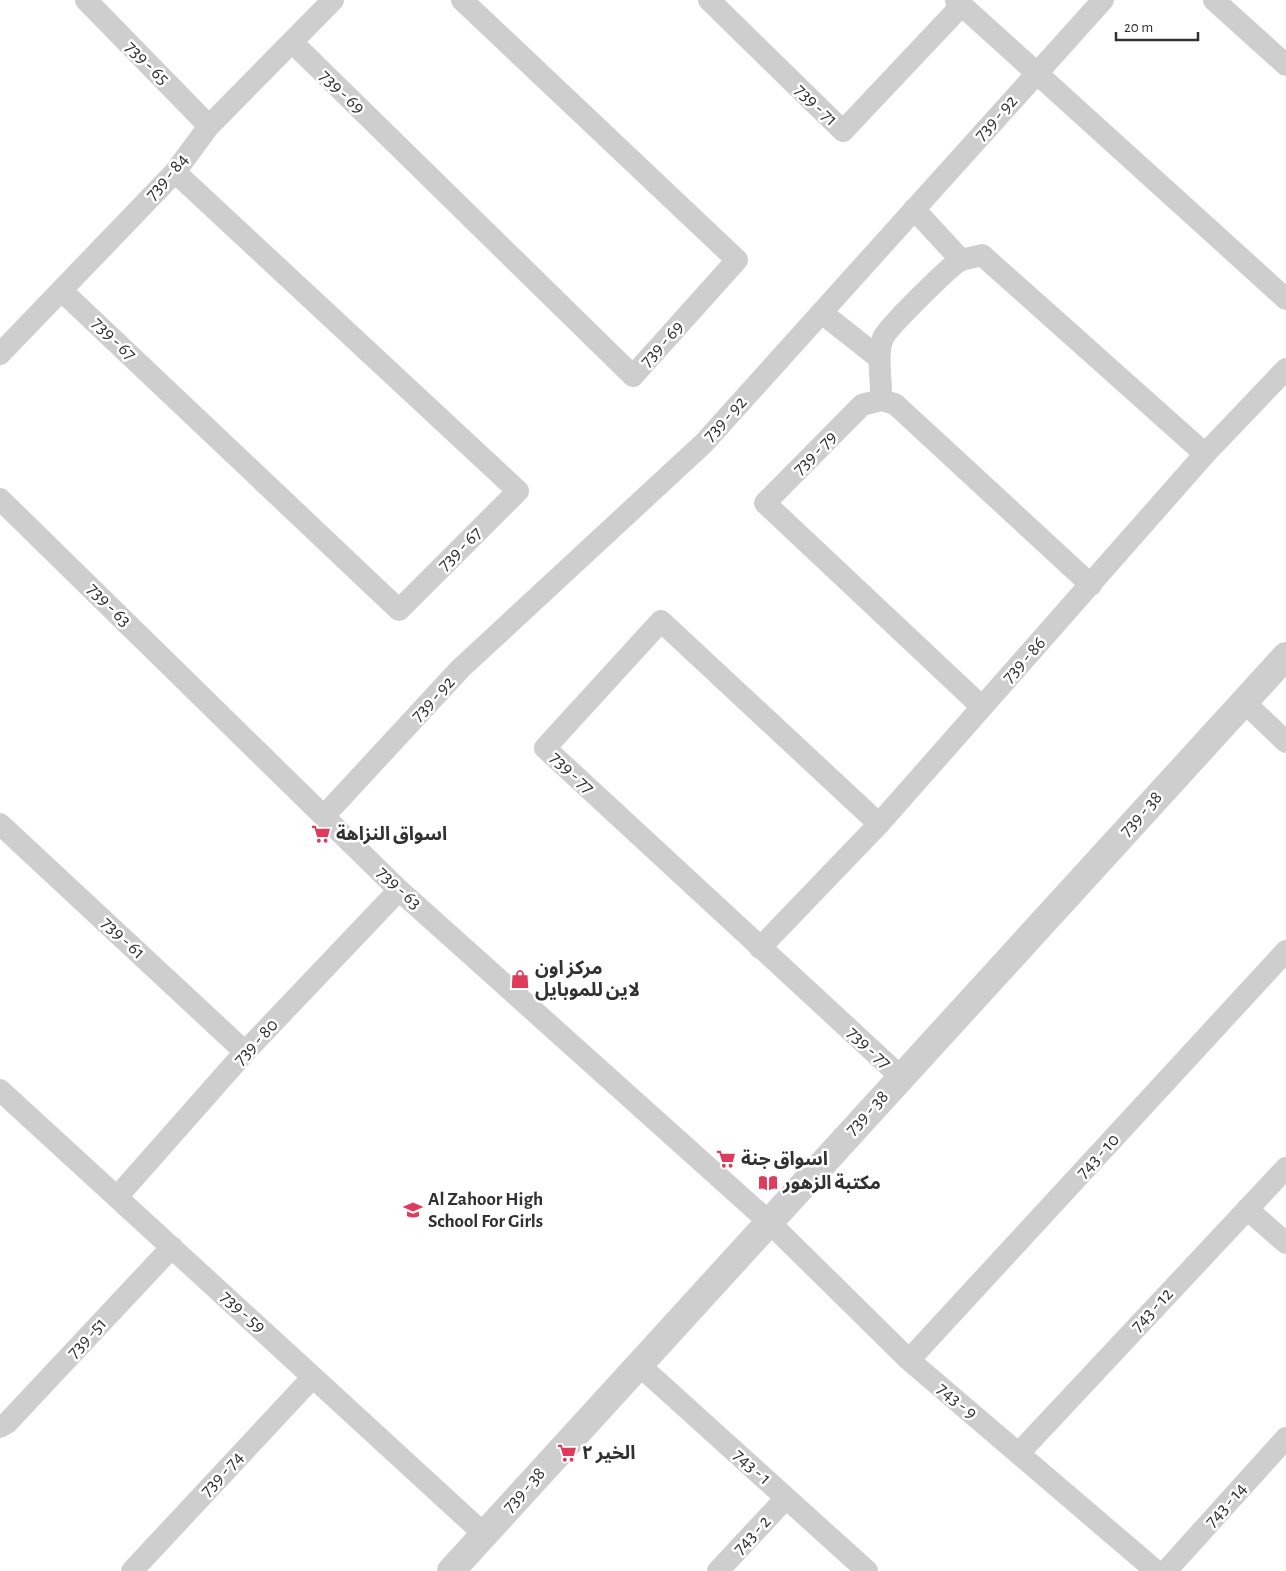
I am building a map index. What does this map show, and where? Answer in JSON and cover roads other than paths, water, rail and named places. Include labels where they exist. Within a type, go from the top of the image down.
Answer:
[{"type":"street","name":"739 - 65","points":[[86,0],[209,126]]},
{"type":"street","name":"739 - 84","points":[[0,354],[175,172],[209,126],[333,0]]},
{"type":"street","name":"739 - 69","points":[[292,42],[633,376],[737,260],[462,0]]},
{"type":"street","name":"739 - 71","points":[[709,0],[843,131],[959,3]]},
{"type":"street","name":"739 - 92","points":[[324,816],[460,669],[704,443],[1103,0]]},
{"type":"street","points":[[1214,0],[1286,65]]},
{"type":"street","points":[[959,3],[1286,299]]},
{"type":"street","name":"739 - 67","points":[[62,291],[399,610],[518,491],[175,172]]},
{"type":"street","points":[[914,209],[961,260]]},
{"type":"street","points":[[1091,585],[895,404],[881,400],[882,374],[879,358],[883,337],[941,275],[961,260],[982,255],[1204,454]]},
{"type":"street","points":[[822,313],[879,358]]},
{"type":"street","name":"739 - 86","points":[[760,948],[879,824],[1091,585],[1204,454],[1286,369]]},
{"type":"street","name":"739 - 79","points":[[881,400],[862,405],[765,503],[982,707]]},
{"type":"street","name":"739 - 63","points":[[0,499],[399,890],[768,1222]]},
{"type":"street","name":"739 - 77","points":[[879,824],[661,621],[545,748],[900,1077]]},
{"type":"street","name":"739 - 38","points":[[451,1571],[1286,656]]},
{"type":"street","points":[[1244,702],[1286,742]]},
{"type":"street","name":"739 - 61","points":[[0,824],[245,1052]]},
{"type":"street","name":"739 - 80","points":[[117,1197],[245,1052],[399,890]]},
{"type":"street","name":"743 - 10","points":[[909,1360],[1286,951]]},
{"type":"street","name":"739 - 59","points":[[0,1090],[485,1534]]},
{"type":"street","name":"743 - 12","points":[[1018,1453],[1286,1168]]},
{"type":"street","points":[[1247,1209],[1286,1243]]},
{"type":"street","name":"743 - 9","points":[[768,1222],[909,1360],[1156,1571]]},
{"type":"street","name":"739 -51","points":[[0,1427],[7,1423],[172,1247]]},
{"type":"street","name":"743 - 1","points":[[638,1364],[867,1571]]},
{"type":"street","name":"739 - 74","points":[[132,1571],[313,1377]]},
{"type":"street","name":"743 - 14","points":[[1166,1571],[1286,1438]]},
{"type":"street","name":"743 - 2","points":[[718,1571],[786,1498]]},
{"type":"place","name":"اسواق النزاهة","points":[[321,834]]},
{"type":"place","name":"مركز اون لاين للموبايل","points":[[520,979]]},
{"type":"place","name":"اسواق جنة","points":[[726,1159]]},
{"type":"place","name":"مكتبة الزهور","points":[[768,1183]]},
{"type":"place","name":"Al Zahoor High School For Girls","points":[[413,1210]]},
{"type":"place","name":"الخير ٢","points":[[567,1453]]}]
